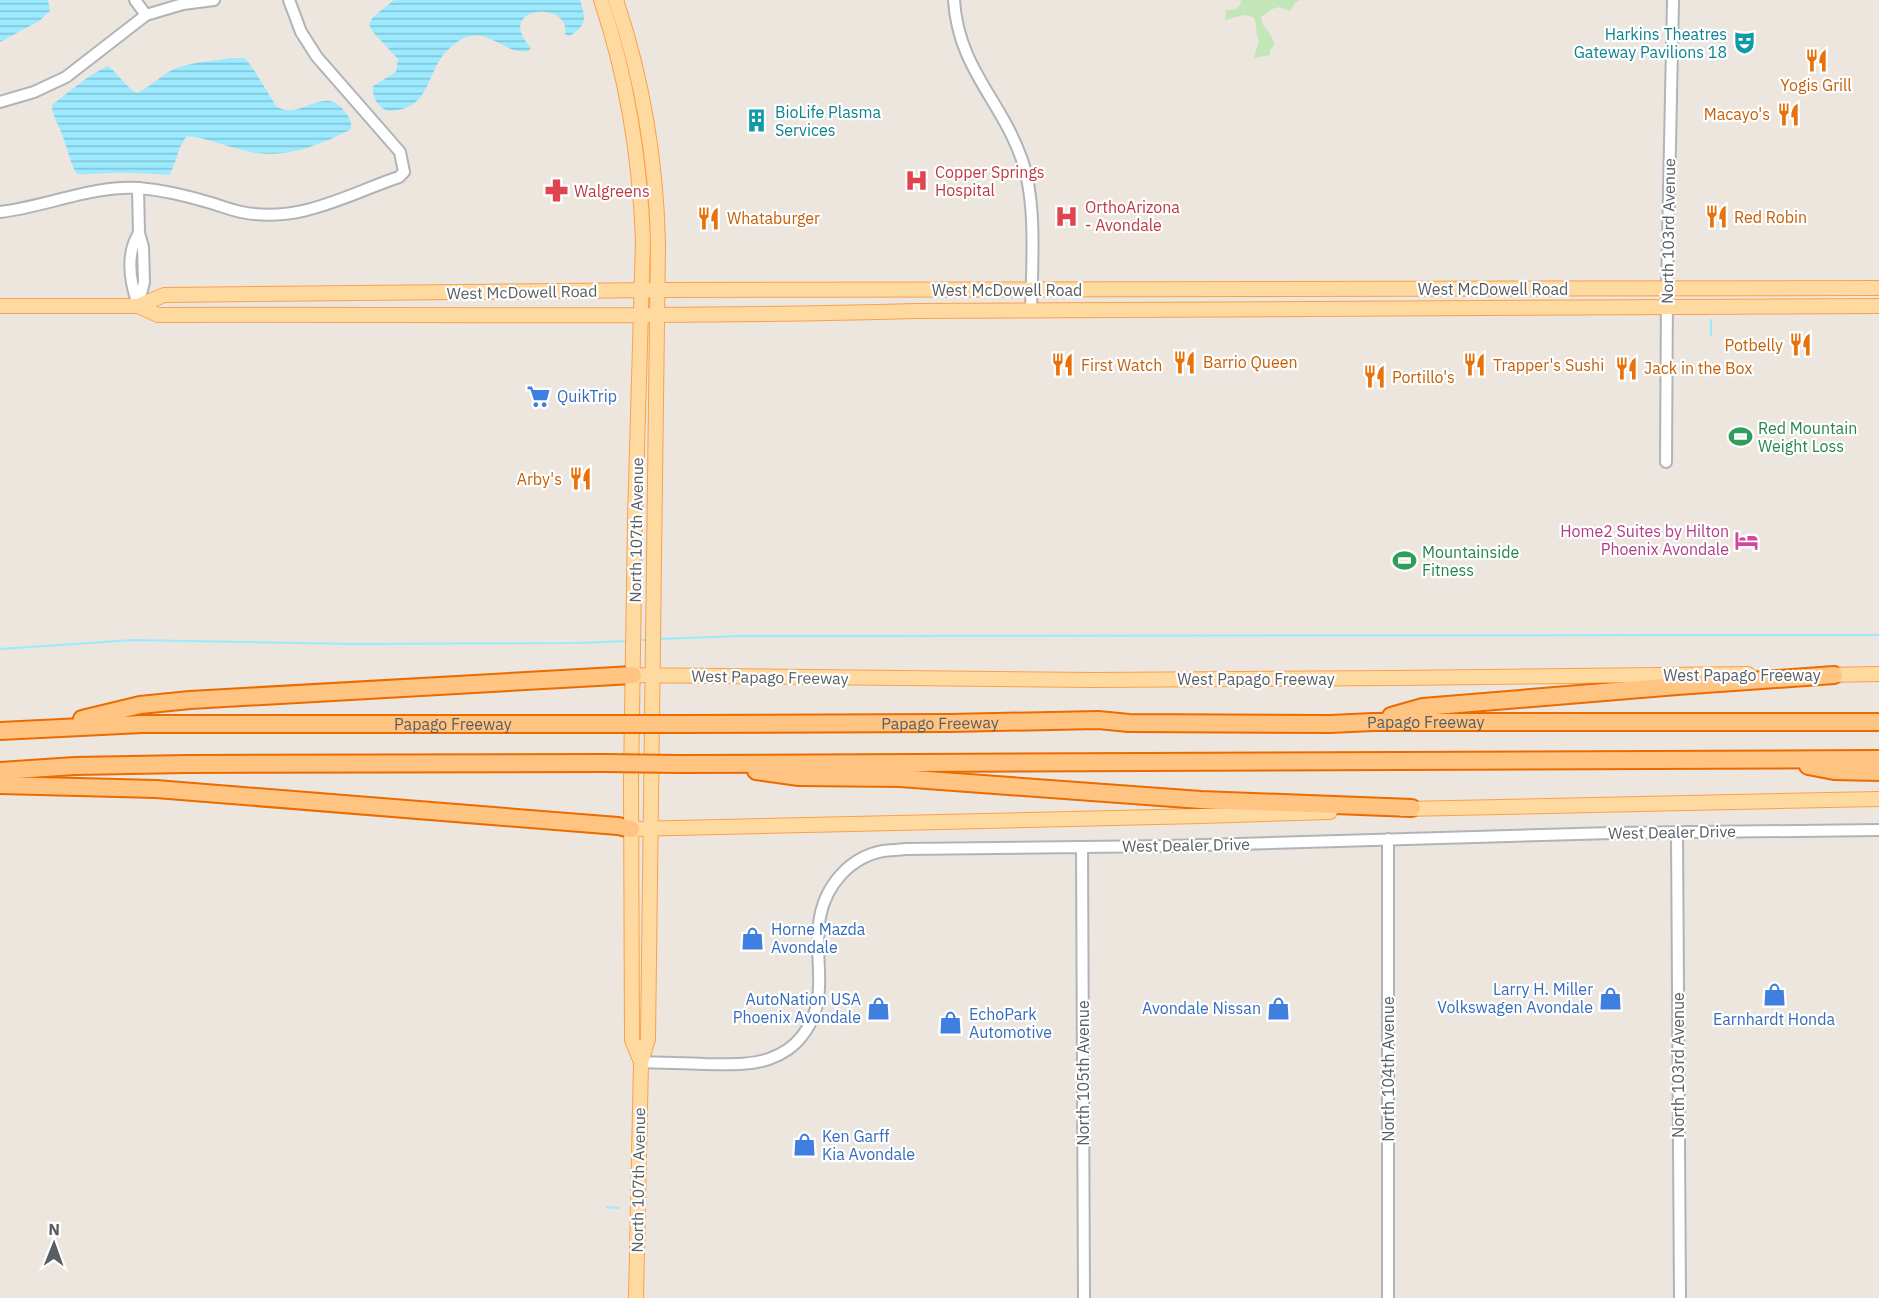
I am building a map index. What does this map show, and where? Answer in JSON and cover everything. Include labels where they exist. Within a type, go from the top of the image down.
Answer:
[{"type":"highway","points":[[43,728],[140,705],[190,700],[633,675]]},
{"type":"highway","points":[[1372,722],[1423,707],[1834,675]]},
{"type":"highway","name":"Papago Freeway","points":[[0,731],[142,724],[950,723],[1098,720],[1129,723],[1330,724],[1372,722],[1879,722]]},
{"type":"highway","points":[[1775,759],[1834,771],[1879,772]]},
{"type":"highway","points":[[0,771],[75,766],[186,764],[1879,759]]},
{"type":"highway","points":[[708,763],[799,777],[900,778],[1201,800],[1412,808]]},
{"type":"highway","points":[[0,785],[156,789],[435,810],[631,828]]},
{"type":"main road","name":"North 107th Avenue","points":[[601,0],[622,75],[636,160],[642,220],[631,828],[632,1040],[641,1062]]},
{"type":"main road","name":"North 107th Avenue","points":[[616,0],[632,54],[654,177],[657,209],[658,315],[648,1040],[641,1062],[636,1298]]},
{"type":"main road","points":[[1756,307],[1790,298],[1833,298],[1842,294],[1844,288]]},
{"type":"main road","name":"West McDowell Road","points":[[0,306],[138,306],[164,295],[641,290],[1879,288]]},
{"type":"main road","points":[[1847,307],[1851,301],[1860,296],[1879,296]]},
{"type":"main road","name":"West McDowell Road","points":[[138,306],[158,315],[640,316],[915,311],[1879,306]]},
{"type":"main road","points":[[639,419],[645,435],[646,472],[655,480]]},
{"type":"main road","points":[[637,481],[643,487],[644,493],[647,569],[653,575]]},
{"type":"main road","name":"West Papago Freeway","points":[[633,675],[1094,680],[1773,673],[1879,674]]},
{"type":"main road","points":[[631,828],[1256,815],[1412,808],[1879,800]]},
{"type":"street","points":[[135,0],[146,15]]},
{"type":"street","points":[[0,102],[34,92],[66,77],[146,15],[183,4],[214,0]]},
{"type":"street","points":[[0,212],[112,189],[138,188],[179,195],[241,212],[270,215],[301,213],[399,177],[404,172],[400,152],[318,57],[301,32],[289,0]]},
{"type":"street","points":[[954,0],[957,25],[965,53],[1006,126],[1024,169],[1031,225],[1030,311]]},
{"type":"street","name":"North 103rd Avenue","points":[[1666,462],[1672,0]]},
{"type":"street","points":[[138,188],[139,233],[132,244],[130,258],[131,283],[138,306]]},
{"type":"street","name":"West Dealer Drive","points":[[641,1062],[747,1064],[768,1059],[792,1047],[812,1024],[816,1010],[819,985],[820,918],[827,893],[841,874],[862,859],[882,851],[1170,846],[1677,832],[1879,830]]},
{"type":"street","name":"North 103rd Avenue","points":[[1677,832],[1680,1298]]},
{"type":"street","name":"North 104th Avenue","points":[[1388,839],[1388,1298]]},
{"type":"street","name":"North 105th Avenue","points":[[1082,847],[1084,1298]]},
{"type":"green space","points":[[1241,0],[1300,0],[1290,11],[1280,7],[1272,9],[1261,17],[1274,45],[1270,50],[1270,55],[1254,58],[1259,41],[1253,17],[1244,15],[1225,20],[1226,10],[1236,9]]},
{"type":"water","points":[[0,0],[48,0],[50,11],[39,21],[0,42]]},
{"type":"water","points":[[394,0],[580,0],[584,21],[580,28],[570,36],[565,34],[564,23],[557,16],[547,12],[536,12],[526,16],[521,23],[522,34],[531,48],[528,51],[511,49],[480,36],[462,39],[450,47],[441,58],[426,89],[415,102],[408,107],[389,111],[383,109],[377,102],[373,86],[396,72],[398,59],[372,31],[369,24],[373,17]]},
{"type":"water","points":[[245,58],[276,106],[285,110],[294,110],[320,101],[329,101],[337,104],[347,114],[351,122],[351,129],[315,145],[277,154],[251,152],[187,136],[169,175],[77,174],[52,105],[79,84],[108,66],[137,93],[174,69],[195,63]]},
{"type":"waterway","points":[[1711,320],[1711,335]]},
{"type":"waterway","points":[[658,639],[739,636],[1879,635]]},
{"type":"waterway","points":[[0,649],[133,640],[355,644],[628,641]]},
{"type":"waterway","points":[[637,640],[649,640]]},
{"type":"waterway","points":[[607,1207],[618,1208]]},
{"type":"place","name":"Harkins Theatres Gateway Pavilions 18","points":[[1745,43]]},
{"type":"place","name":"Yogis Grill","points":[[1816,60]]},
{"type":"place","name":"Macayo's","points":[[1788,114]]},
{"type":"place","name":"BioLife Plasma Services","points":[[757,121]]},
{"type":"place","name":"Copper Springs Hospital","points":[[917,181]]},
{"type":"place","name":"Walgreens","points":[[556,191]]},
{"type":"place","name":"OrthoArizona - Avondale","points":[[1067,216]]},
{"type":"place","name":"Red Robin","points":[[1716,217]]},
{"type":"place","name":"Whataburger","points":[[709,218]]},
{"type":"place","name":"Potbelly","points":[[1801,345]]},
{"type":"place","name":"Barrio Queen","points":[[1185,362]]},
{"type":"place","name":"First Watch","points":[[1063,365]]},
{"type":"place","name":"Trapper's Sushi","points":[[1475,365]]},
{"type":"place","name":"Jack in the Box","points":[[1626,368]]},
{"type":"place","name":"Portillo's","points":[[1374,377]]},
{"type":"place","name":"QuikTrip","points":[[539,396]]},
{"type":"place","name":"Red Mountain Weight Loss","points":[[1740,437]]},
{"type":"place","name":"Arby's","points":[[580,479]]},
{"type":"place","name":"Home2 Suites by Hilton Phoenix Avondale","points":[[1747,540]]},
{"type":"place","name":"Mountainside Fitness","points":[[1404,561]]},
{"type":"place","name":"Horne Mazda Avondale","points":[[753,938]]},
{"type":"place","name":"Earnhardt Honda","points":[[1774,994]]},
{"type":"place","name":"Larry H. Miller Volkswagen Avondale","points":[[1611,998]]},
{"type":"place","name":"AutoNation USA Phoenix Avondale","points":[[879,1008]]},
{"type":"place","name":"Avondale Nissan","points":[[1279,1008]]},
{"type":"place","name":"EchoPark Automotive","points":[[951,1023]]},
{"type":"place","name":"Ken Garff Kia Avondale","points":[[804,1145]]}]
